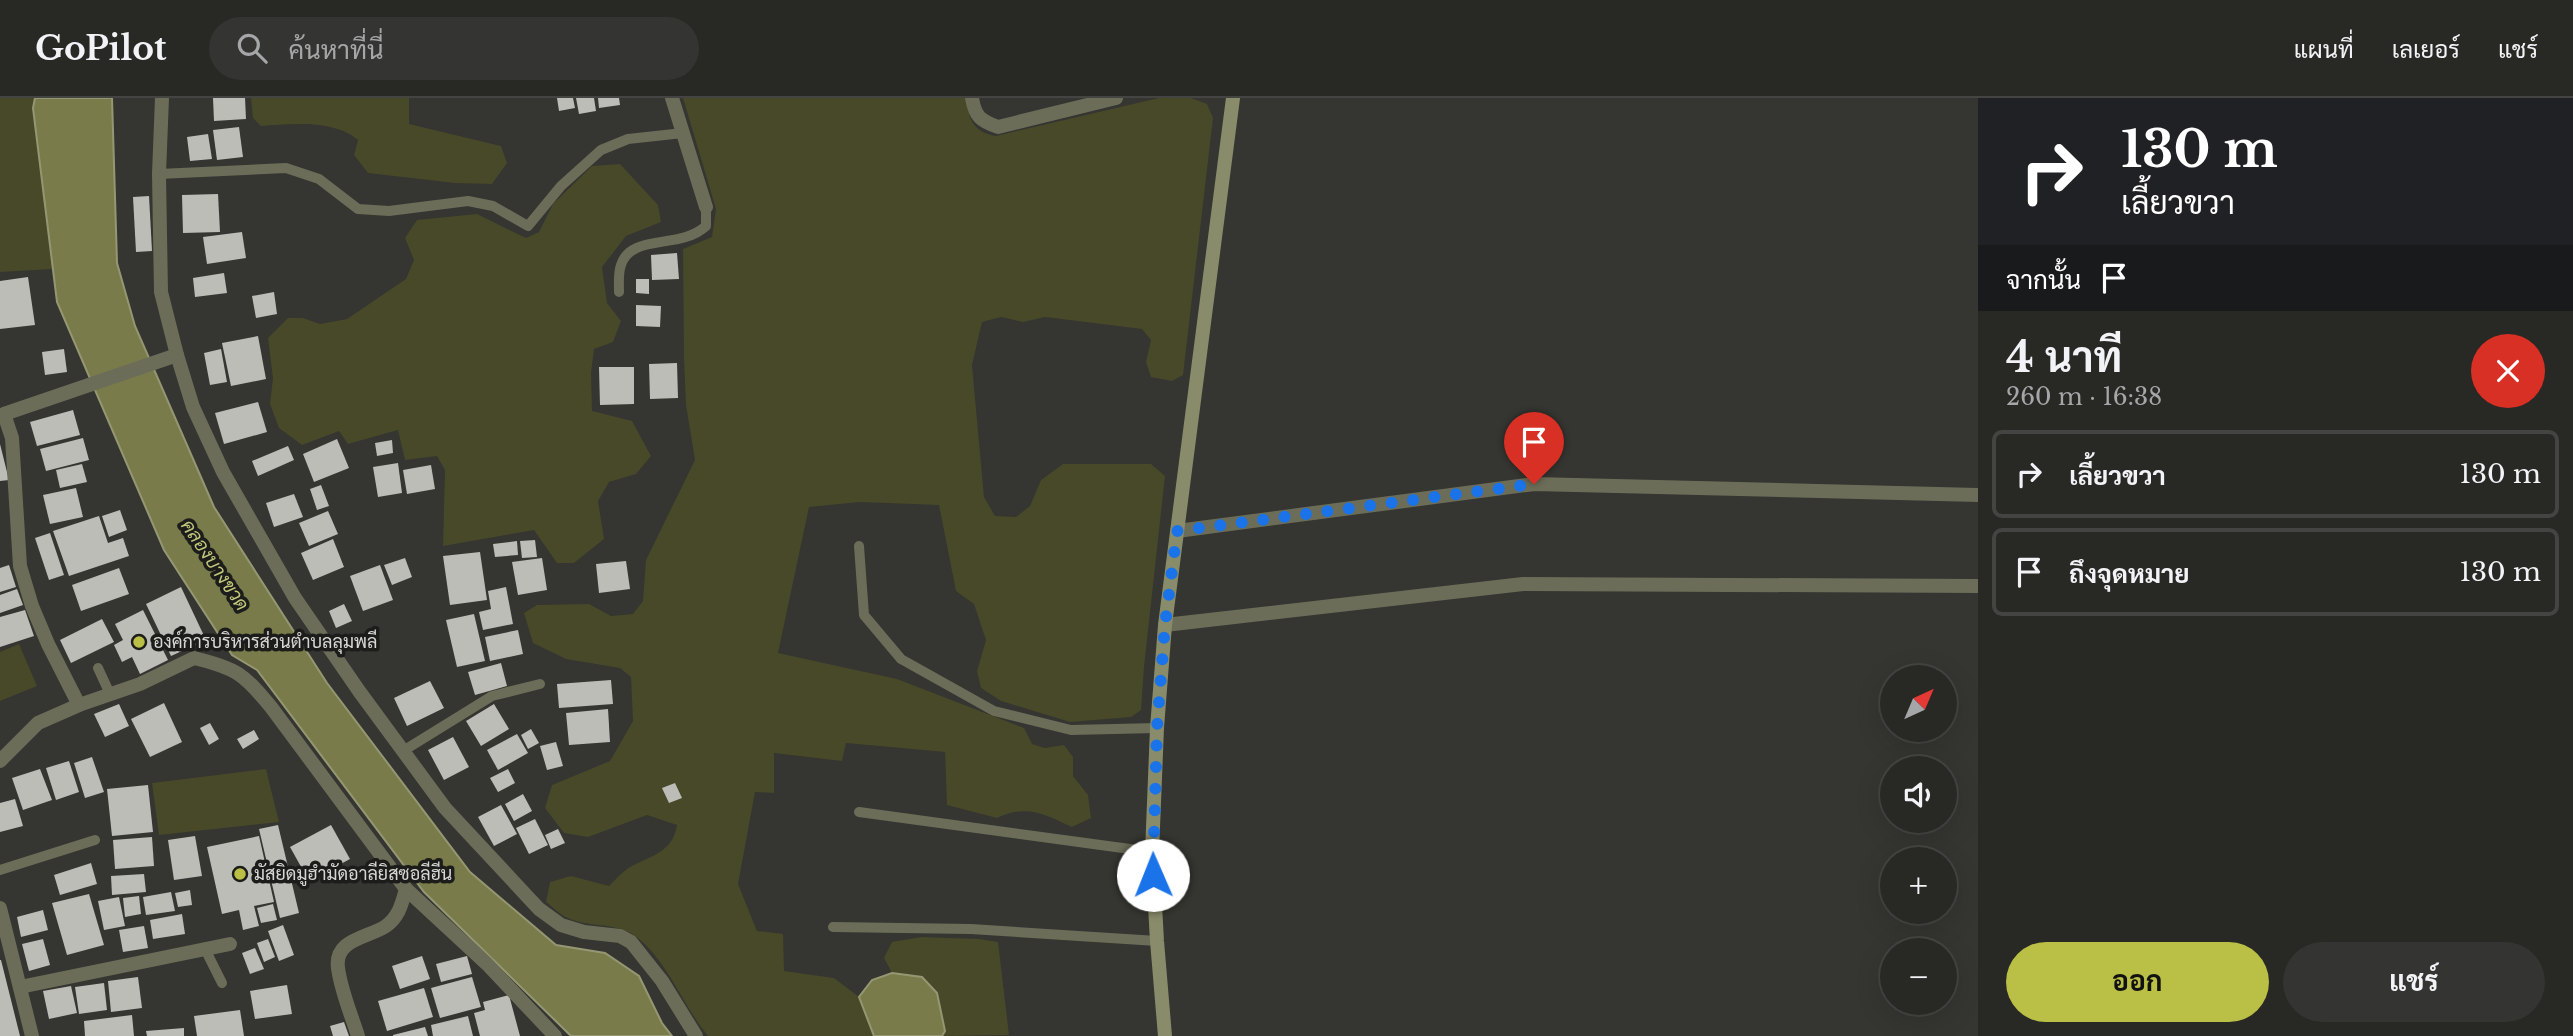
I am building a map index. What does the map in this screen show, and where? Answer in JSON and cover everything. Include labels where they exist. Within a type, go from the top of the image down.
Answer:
[{"type":"main road","points":[[1165,1036],[1152,852],[1157,728],[1165,625],[1233,98]]},
{"type":"street","points":[[162,98],[159,174],[161,292],[171,357],[223,472],[295,598],[445,808],[539,909],[561,925],[584,932],[620,936],[631,942],[662,981],[695,1036]]},
{"type":"street","points":[[671,98],[706,207]]},
{"type":"street","points":[[972,98],[974,113],[982,122],[998,127],[1116,98]]},
{"type":"street","points":[[79,705],[48,644],[32,606],[20,566],[14,451],[12,438],[2,415],[171,357]]},
{"type":"street","points":[[1177,531],[1534,484],[1978,495]]},
{"type":"street","points":[[1165,625],[1523,584],[1978,586]]},
{"type":"street","points":[[0,761],[38,723],[79,705],[140,684],[194,658],[227,666],[251,682],[271,707],[405,889],[487,964],[555,1036]]},
{"type":"street","points":[[358,1036],[338,967],[339,954],[351,941],[386,926],[398,913],[405,889]]},
{"type":"street","points":[[0,908],[32,1036]]},
{"type":"street","points":[[20,987],[230,944]]},
{"type":"lane","points":[[159,174],[286,168],[319,179],[358,209],[389,211],[468,201],[493,206],[528,226],[561,186],[600,150],[628,139],[683,133]]},
{"type":"lane","points":[[619,292],[620,267],[627,252],[637,246],[670,242],[698,232],[706,226],[706,207]]},
{"type":"lane","points":[[859,546],[864,615],[901,659],[995,710],[1071,730],[1157,728]]},
{"type":"lane","points":[[98,668],[110,694]]},
{"type":"lane","points":[[403,751],[492,696],[540,684]]},
{"type":"lane","points":[[859,811],[1152,852]]},
{"type":"lane","points":[[0,870],[95,840]]},
{"type":"lane","points":[[832,927],[971,929],[1157,942]]},
{"type":"lane","points":[[205,949],[222,983]]},
{"type":"shaded area","points":[[0,98],[35,98],[33,109],[53,269],[0,272]]},
{"type":"shaded area","points":[[251,98],[409,98],[409,124],[501,146],[507,163],[492,184],[455,183],[368,173],[354,155],[358,140],[348,133],[311,124],[261,126],[253,118]]},
{"type":"shaded area","points":[[683,98],[966,98],[973,124],[996,136],[1159,98],[1191,98],[1207,104],[1213,118],[1183,375],[1172,381],[1151,377],[1146,362],[1151,340],[1142,329],[1045,317],[1023,322],[1001,317],[982,322],[972,365],[984,497],[995,516],[1016,517],[1030,506],[1041,480],[1063,464],[1151,464],[1165,476],[1141,710],[1131,717],[1070,722],[1001,701],[981,688],[977,671],[986,640],[974,604],[956,591],[939,505],[860,502],[809,507],[778,653],[897,679],[1024,728],[1032,744],[1045,748],[1064,745],[1073,757],[1073,776],[1088,795],[1091,818],[1072,827],[1035,812],[1017,812],[997,818],[947,805],[945,752],[846,743],[842,761],[774,753],[774,793],[755,792],[738,884],[757,931],[783,934],[784,971],[834,978],[859,997],[874,1036],[708,1036],[665,969],[646,945],[628,932],[568,918],[546,902],[550,882],[571,876],[609,886],[627,869],[666,847],[675,834],[677,825],[647,815],[588,837],[564,833],[545,808],[552,785],[610,761],[633,721],[631,677],[620,668],[566,659],[533,643],[524,613],[537,605],[589,604],[611,616],[633,614],[643,601],[646,560],[695,460],[686,405],[683,249],[712,237],[716,209]]},
{"type":"shaded area","points":[[620,164],[658,205],[661,222],[626,236],[602,267],[607,303],[621,321],[613,342],[594,349],[591,373],[592,411],[632,421],[651,456],[636,474],[609,482],[598,501],[604,539],[574,563],[557,563],[534,530],[443,546],[445,470],[437,456],[405,460],[398,430],[348,444],[339,431],[302,445],[279,428],[270,404],[273,378],[268,338],[288,318],[303,318],[320,324],[347,319],[406,279],[414,260],[405,238],[417,220],[477,214],[526,238],[539,232],[553,204],[592,166]]},
{"type":"shaded area","points":[[19,644],[37,686],[0,701],[0,652]]},
{"type":"shaded area","points":[[266,769],[279,822],[159,835],[152,783]]},
{"type":"shaded area","points":[[921,937],[998,942],[1009,1035],[942,1036],[945,1031],[922,977],[892,973],[884,958],[892,942]]},
{"type":"water","name":"คลองบางขวด","points":[[35,98],[112,98],[117,263],[135,326],[214,507],[327,683],[470,872],[556,945],[605,953],[639,976],[662,1023],[672,1036],[571,1036],[424,892],[257,670],[232,655],[164,550],[57,302],[33,108]]},
{"type":"water","points":[[892,973],[922,977],[937,993],[945,1031],[942,1036],[874,1036],[859,997],[872,980]]},
{"type":"building","points":[[213,98],[245,98],[246,119],[214,121]]},
{"type":"building","points":[[557,98],[573,98],[575,108],[559,111]]},
{"type":"building","points":[[576,98],[594,98],[596,111],[579,114]]},
{"type":"building","points":[[598,98],[619,98],[620,105],[599,108]]},
{"type":"building","points":[[239,127],[243,157],[217,160],[213,130]]},
{"type":"building","points":[[208,134],[212,159],[190,161],[187,137]]},
{"type":"building","points":[[218,194],[220,232],[183,233],[182,195]]},
{"type":"building","points":[[149,196],[152,251],[136,252],[133,197]]},
{"type":"building","points":[[242,232],[246,258],[207,264],[203,237]]},
{"type":"building","points":[[677,253],[679,279],[652,280],[651,255]]},
{"type":"building","points":[[224,273],[227,293],[195,297],[193,278]]},
{"type":"building","points":[[28,277],[35,325],[0,329],[0,281]]},
{"type":"building","points":[[636,279],[649,279],[649,294],[636,293]]},
{"type":"building","points":[[274,292],[277,314],[256,318],[252,296]]},
{"type":"building","points":[[636,305],[661,306],[660,327],[636,326]]},
{"type":"building","points":[[258,336],[266,379],[231,386],[222,343]]},
{"type":"building","points":[[64,349],[67,372],[45,375],[42,352]]},
{"type":"building","points":[[221,349],[227,382],[210,385],[204,353]]},
{"type":"building","points":[[677,363],[678,398],[650,399],[649,364]]},
{"type":"building","points":[[599,367],[634,367],[634,404],[600,405]]},
{"type":"building","points":[[258,402],[267,432],[224,444],[215,413]]},
{"type":"building","points":[[73,410],[80,435],[37,446],[30,422]]},
{"type":"building","points":[[83,438],[89,460],[46,471],[40,449]]},
{"type":"building","points":[[337,439],[349,468],[314,482],[303,454]]},
{"type":"building","points":[[392,440],[393,453],[377,456],[375,443]]},
{"type":"building","points":[[0,444],[9,480],[0,481]]},
{"type":"building","points":[[288,446],[294,460],[258,476],[252,461]]},
{"type":"building","points":[[398,463],[402,493],[378,497],[373,467]]},
{"type":"building","points":[[82,464],[87,482],[60,488],[56,470]]},
{"type":"building","points":[[431,465],[435,489],[407,494],[403,470]]},
{"type":"building","points":[[321,485],[329,506],[317,510],[310,489]]},
{"type":"building","points":[[76,488],[83,517],[50,524],[43,495]]},
{"type":"building","points":[[294,494],[303,517],[274,527],[266,503]]},
{"type":"building","points":[[120,510],[127,530],[109,537],[102,516]]},
{"type":"building","points":[[328,511],[338,534],[309,546],[299,523]]},
{"type":"building","points":[[99,516],[108,543],[123,538],[129,556],[69,576],[53,531]]},
{"type":"building","points":[[50,533],[64,575],[49,580],[35,538]]},
{"type":"building","points":[[333,539],[344,567],[313,580],[301,553]]},
{"type":"building","points":[[535,540],[537,557],[522,558],[520,541]]},
{"type":"building","points":[[517,541],[518,555],[495,557],[493,544]]},
{"type":"building","points":[[480,552],[487,600],[450,605],[443,556]]},
{"type":"building","points":[[405,558],[412,577],[392,585],[384,565]]},
{"type":"building","points":[[542,558],[547,590],[518,595],[512,562]]},
{"type":"building","points":[[626,561],[630,589],[599,593],[596,564]]},
{"type":"building","points":[[9,565],[16,587],[0,592],[0,568]]},
{"type":"building","points":[[380,565],[393,600],[363,611],[350,576]]},
{"type":"building","points":[[119,568],[129,594],[81,611],[72,585]]},
{"type":"building","points":[[181,587],[206,640],[171,656],[146,604]]},
{"type":"building","points":[[506,587],[513,624],[483,630],[479,612],[491,609],[488,591]]},
{"type":"building","points":[[17,589],[23,605],[0,613],[0,595]]},
{"type":"building","points":[[344,604],[352,621],[336,628],[329,611]]},
{"type":"building","points":[[25,610],[34,636],[0,647],[0,617]]},
{"type":"building","name":"องค์การบริหารส่วนตำบลลุมพลี","points":[[143,610],[168,660],[140,674],[132,657],[122,662],[114,645],[123,640],[115,624]]},
{"type":"building","points":[[474,614],[485,661],[457,667],[446,620]]},
{"type":"building","points":[[102,619],[114,642],[71,663],[60,640]]},
{"type":"building","points":[[518,630],[523,654],[490,661],[485,637]]},
{"type":"building","points":[[501,663],[507,686],[475,695],[468,672]]},
{"type":"building","points":[[611,680],[613,704],[559,708],[557,684]]},
{"type":"building","points":[[430,681],[444,708],[407,726],[394,698]]},
{"type":"building","points":[[164,703],[182,742],[150,757],[131,719]]},
{"type":"building","points":[[119,704],[129,726],[105,737],[94,714]]},
{"type":"building","points":[[494,704],[509,729],[481,746],[466,721]]},
{"type":"building","points":[[608,709],[610,742],[569,745],[566,713]]},
{"type":"building","points":[[210,723],[219,739],[209,745],[200,728]]},
{"type":"building","points":[[531,729],[539,743],[528,749],[521,735]]},
{"type":"building","points":[[254,730],[259,739],[243,749],[237,739]]},
{"type":"building","points":[[517,734],[528,753],[498,770],[487,750]]},
{"type":"building","points":[[453,737],[469,767],[444,780],[428,750]]},
{"type":"building","points":[[556,742],[563,766],[547,770],[540,746]]},
{"type":"building","points":[[92,757],[104,792],[85,798],[74,763]]},
{"type":"building","points":[[69,761],[79,792],[56,800],[46,768]]},
{"type":"building","points":[[40,769],[52,800],[23,810],[12,778]]},
{"type":"building","points":[[508,769],[515,783],[498,792],[490,778]]},
{"type":"building","points":[[675,783],[682,798],[669,803],[662,788]]},
{"type":"building","points":[[148,785],[153,832],[112,836],[107,789]]},
{"type":"building","points":[[523,794],[532,811],[514,821],[505,804]]},
{"type":"building","points":[[15,799],[23,826],[0,832],[0,803]]},
{"type":"building","points":[[501,805],[517,834],[494,846],[478,817]]},
{"type":"building","points":[[535,819],[548,845],[529,854],[516,828]]},
{"type":"building","points":[[278,825],[299,913],[280,918],[259,829]]},
{"type":"building","points":[[331,825],[350,859],[309,881],[290,847]]},
{"type":"building","points":[[558,829],[565,843],[551,849],[545,835]]},
{"type":"building","points":[[195,836],[202,876],[174,880],[168,840]]},
{"type":"building","name":"มัสยิดมูฮำมัดอาลียิสซอลีฮีน","points":[[259,836],[274,902],[254,906],[259,926],[243,930],[239,910],[222,914],[207,847]]},
{"type":"building","points":[[152,837],[154,866],[115,869],[113,840]]},
{"type":"building","points":[[91,863],[97,884],[60,895],[54,875]]},
{"type":"building","points":[[144,874],[146,892],[112,895],[111,876]]},
{"type":"building","points":[[190,890],[192,905],[178,907],[175,893]]},
{"type":"building","points":[[171,892],[175,911],[146,915],[143,897]]},
{"type":"building","points":[[89,894],[104,945],[67,955],[52,903]]},
{"type":"building","points":[[139,896],[141,914],[125,917],[123,898]]},
{"type":"building","points":[[119,897],[125,926],[104,930],[98,901]]},
{"type":"building","points":[[273,904],[277,920],[261,923],[257,908]]},
{"type":"building","points":[[43,910],[48,930],[21,937],[17,917]]},
{"type":"building","points":[[182,914],[185,934],[153,939],[150,920]]},
{"type":"building","points":[[283,925],[294,955],[279,961],[268,931]]},
{"type":"building","points":[[144,926],[148,948],[123,952],[119,930]]},
{"type":"building","points":[[43,939],[50,965],[29,971],[22,944]]},
{"type":"building","points":[[268,939],[275,957],[264,962],[257,943]]},
{"type":"building","points":[[255,948],[264,969],[250,974],[242,953]]},
{"type":"building","points":[[422,956],[430,979],[400,989],[392,966]]},
{"type":"building","points":[[467,956],[472,974],[441,982],[436,964]]},
{"type":"building","points":[[1,960],[20,1036],[0,1036]]},
{"type":"building","points":[[138,977],[142,1008],[111,1012],[108,981]]},
{"type":"building","points":[[472,977],[481,1007],[440,1018],[431,988]]},
{"type":"building","points":[[104,983],[107,1010],[79,1014],[75,987]]},
{"type":"building","points":[[287,985],[292,1014],[255,1019],[250,991]]},
{"type":"building","points":[[71,986],[77,1013],[49,1019],[43,991]]},
{"type":"building","points":[[424,988],[433,1017],[387,1031],[378,1001]]},
{"type":"building","points":[[509,995],[520,1036],[480,1036],[474,1013],[485,1010],[483,1002]]},
{"type":"building","points":[[240,1010],[244,1036],[197,1036],[194,1016]]},
{"type":"building","points":[[132,1015],[134,1036],[85,1036],[84,1021]]},
{"type":"building","points":[[468,1016],[473,1036],[433,1036],[431,1025]]},
{"type":"building","points":[[344,1022],[349,1036],[333,1036],[330,1026]]},
{"type":"building","points":[[425,1027],[428,1036],[393,1036],[393,1035]]},
{"type":"building","points":[[184,1028],[184,1036],[147,1036],[146,1031]]},
{"type":"place","name":"องค์การบริหารส่วนตำบลลุมพลี","points":[[139,642]]},
{"type":"place","name":"มัสยิดมูฮำมัดอาลียิสซอลีฮีน","points":[[240,874]]},
{"type":"route","points":[[1153,875],[1157,728],[1165,625],[1177,531],[1534,484]]}]
